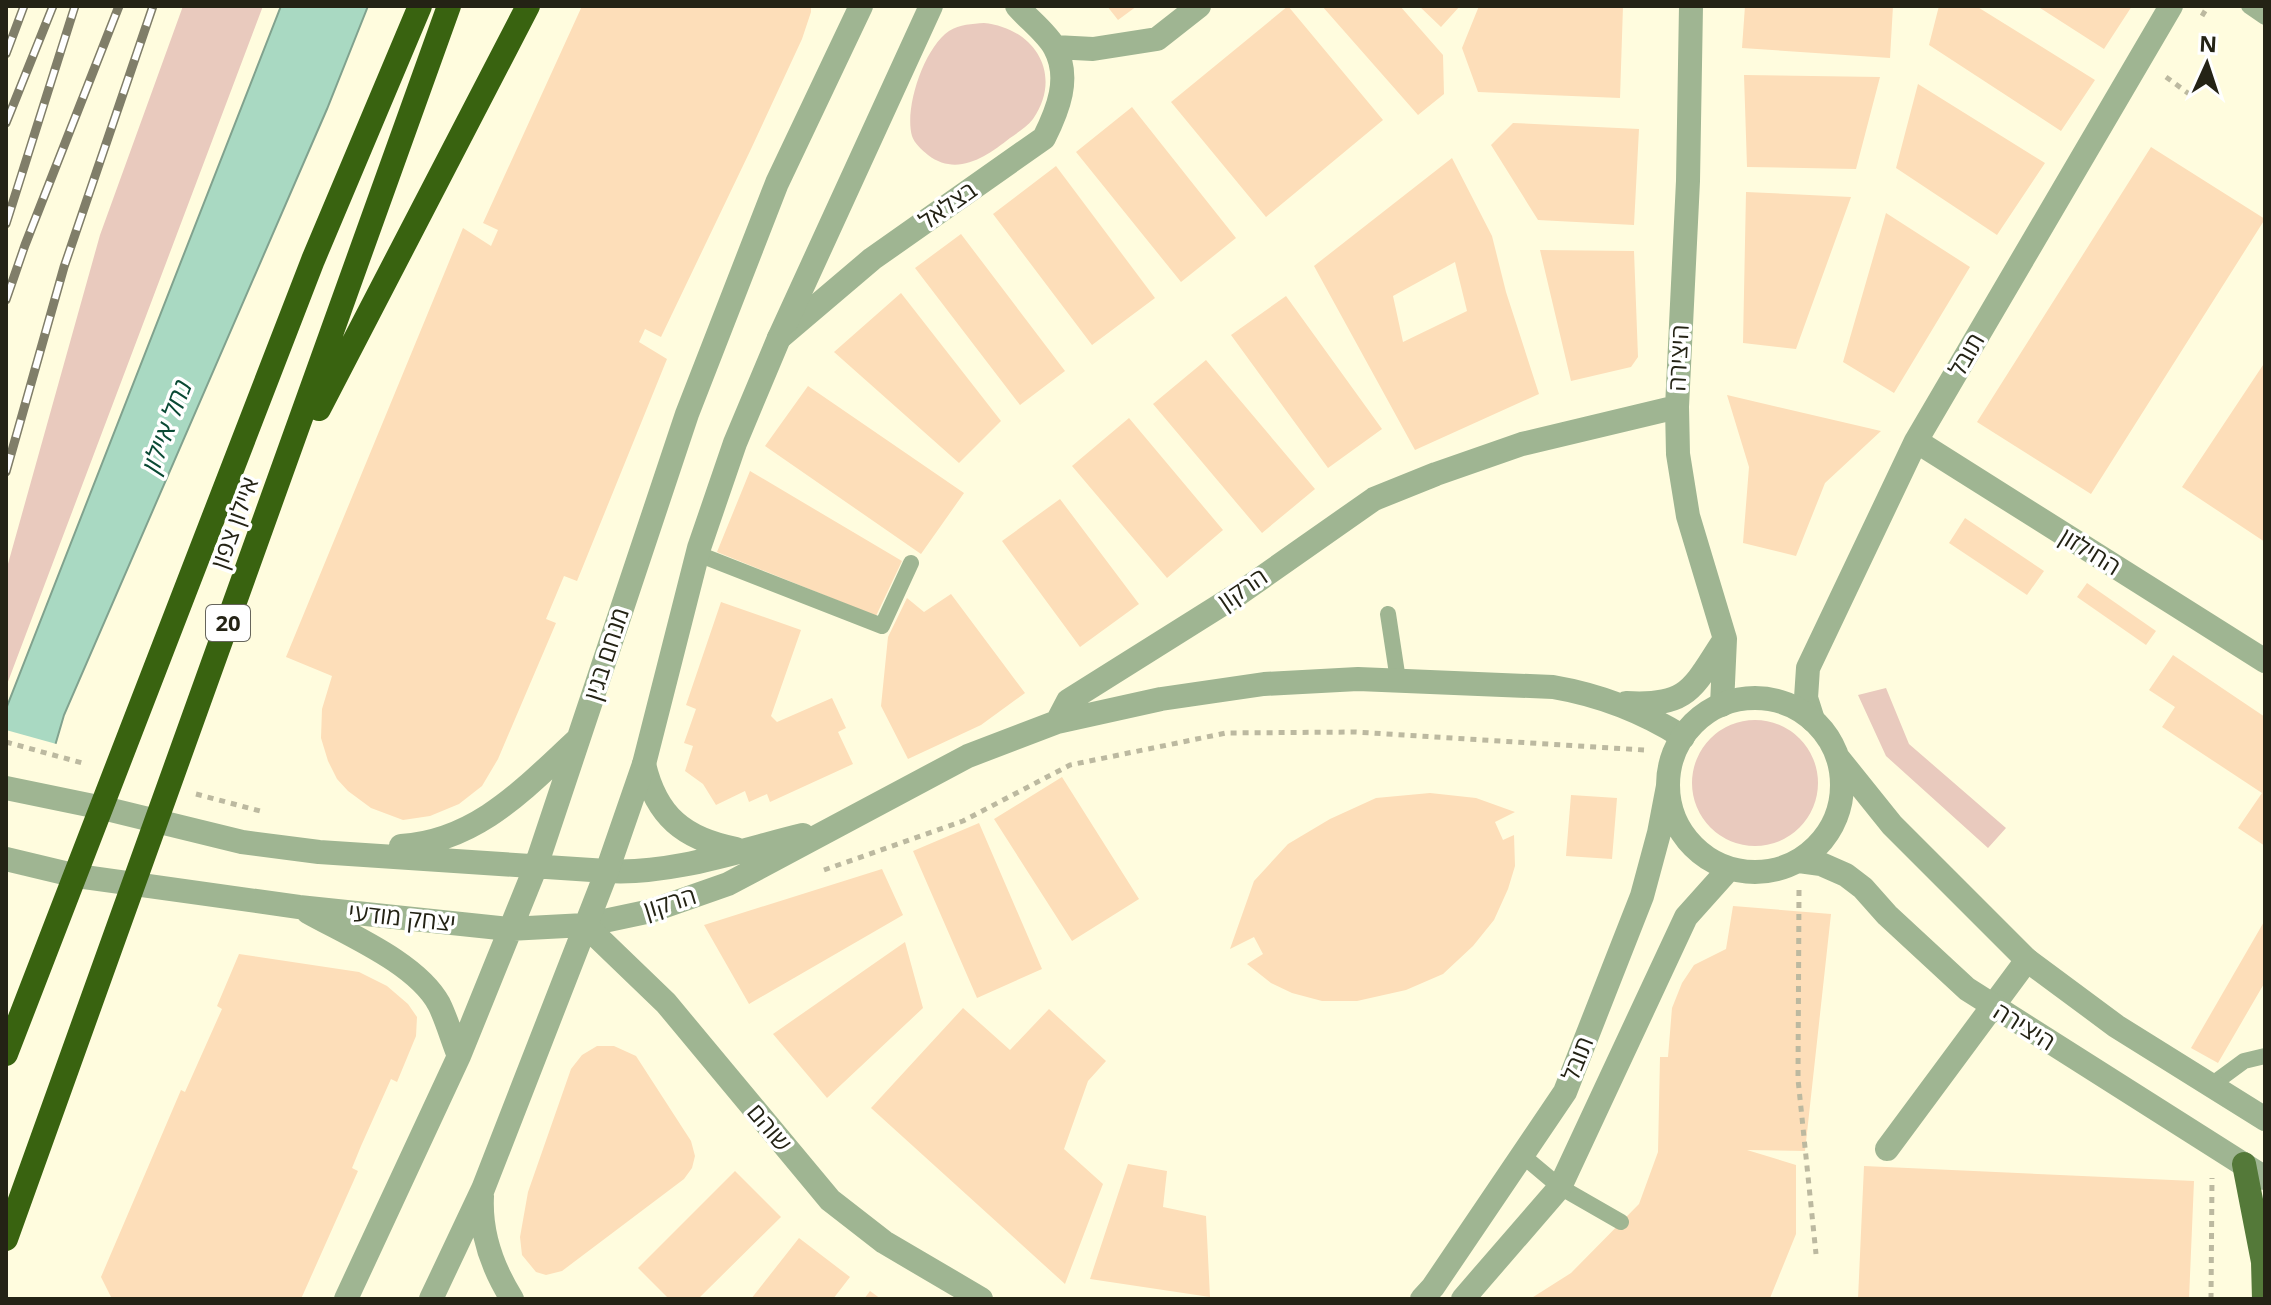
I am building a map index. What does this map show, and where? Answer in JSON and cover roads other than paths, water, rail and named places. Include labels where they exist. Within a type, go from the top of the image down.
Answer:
[{"type":"highway","points":[[6,1054],[313,260],[420,6]]},
{"type":"highway","name":"איילון צפון","points":[[6,1239],[449,6]]},
{"type":"highway","points":[[277,489],[528,6]]},
{"type":"main road","points":[[2255,1171],[2264,1299]]},
{"type":"street","name":"מנחם בגין","points":[[346,1299],[459,1056],[536,866],[687,414],[777,183],[861,6]]},
{"type":"street","points":[[431,1299],[483,1189],[607,871],[644,764],[698,554],[735,443],[779,338],[931,6]]},
{"type":"street","points":[[1017,6],[1055,47],[1093,49],[1157,39],[1199,6]]},
{"type":"street","name":"היצירה","points":[[1691,6],[1678,454],[1688,516],[1725,639],[1722,705]]},
{"type":"street","name":"תובל","points":[[1813,720],[1806,698],[1808,668],[1916,441],[2171,6]]},
{"type":"street","name":"בצלאל","points":[[779,338],[872,259],[1044,138],[1058,109],[1063,75],[1055,47]]},
{"type":"street","name":"הרקון","points":[[585,925],[651,911],[728,884],[968,756],[1057,722],[1068,701],[1240,593],[1374,499],[1522,444],[1677,407]]},
{"type":"street","name":"החילזון","points":[[1916,441],[2265,661]]},
{"type":"street","points":[[1619,703],[1656,705],[1673,701],[1693,687],[1725,639]]},
{"type":"street","points":[[1057,722],[1161,699],[1264,684],[1358,679],[1553,687],[1619,703],[1676,732]]},
{"type":"street","points":[[1676,732],[1722,705],[1745,699],[1770,699],[1794,707],[1813,720],[1829,738],[1839,759],[1892,825],[2027,960],[2116,1026],[2265,1119]]},
{"type":"street","points":[[1676,732],[1668,786],[1672,813],[1685,837],[1705,856],[1729,869],[1756,872],[1783,868],[1814,851],[1830,832],[1840,809],[1843,784],[1839,759]]},
{"type":"street","points":[[319,852],[429,844],[478,824],[517,796],[579,738]]},
{"type":"street","points":[[644,764],[659,806],[672,820],[704,841],[742,850]]},
{"type":"street","name":"תובל","points":[[1422,1299],[1565,1092],[1637,910],[1651,867],[1668,786]]},
{"type":"street","points":[[6,788],[242,842],[319,852],[607,871]]},
{"type":"street","name":"הרקון","points":[[607,871],[665,868],[837,827]]},
{"type":"street","name":"יצחק מודעי","points":[[6,859],[77,876],[299,907],[509,929],[585,925]]},
{"type":"street","name":"היצירה","points":[[1799,861],[1821,864],[1846,875],[1863,888],[1940,967],[1993,1008],[2255,1171]]},
{"type":"street","name":"תובל","points":[[1463,1299],[1560,1187],[1686,917],[1729,869]]},
{"type":"street","points":[[299,907],[386,956],[417,978],[438,1002],[459,1056]]},
{"type":"street","name":"שוהם","points":[[585,925],[666,1003],[830,1200],[884,1242],[981,1299]]},
{"type":"street","points":[[1887,1149],[2027,960]]},
{"type":"street","points":[[483,1189],[481,1214],[484,1234],[493,1264],[512,1299]]},
{"type":"lane","points":[[2249,6],[2265,17]]},
{"type":"lane","points":[[698,554],[882,626],[911,563]]},
{"type":"lane","points":[[1388,614],[1398,680]]},
{"type":"lane","points":[[2210,1086],[2244,1061],[2265,1056]]},
{"type":"lane","points":[[1523,1156],[1560,1187],[1621,1222]]},
{"type":"water","name":"נחל איילון","points":[[281,6],[368,6],[327,109],[64,715],[6,913],[6,709]]},
{"type":"railway","points":[[6,54],[24,6]]},
{"type":"railway","points":[[6,123],[53,6]]},
{"type":"railway","points":[[6,224],[75,6]]},
{"type":"railway","points":[[6,300],[119,6]]},
{"type":"railway","points":[[6,472],[64,267],[153,6]]}]
